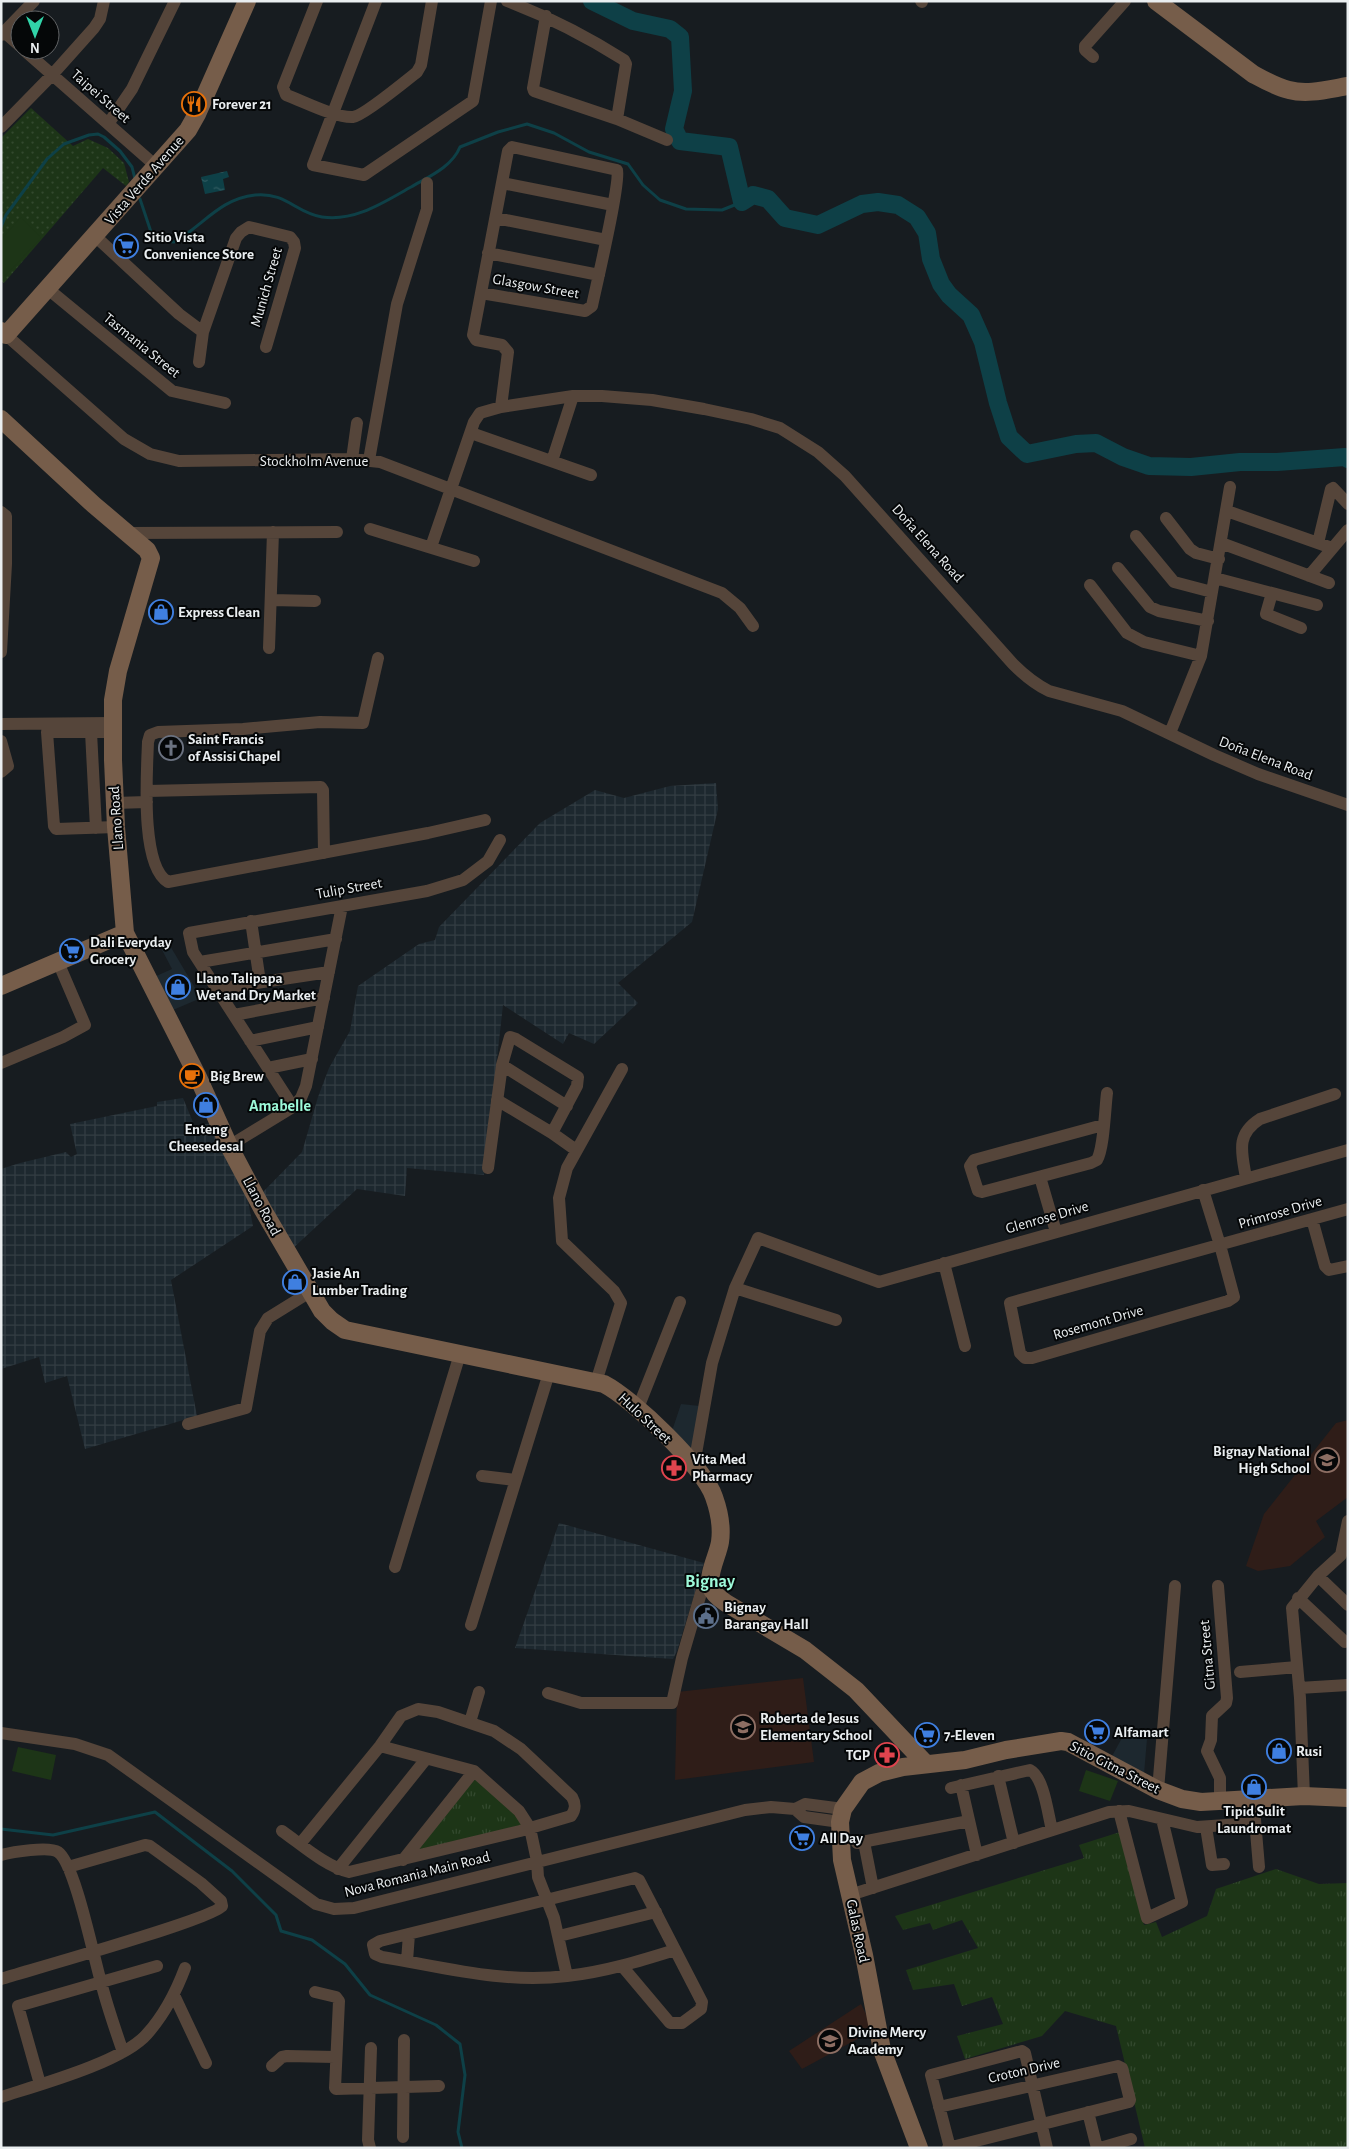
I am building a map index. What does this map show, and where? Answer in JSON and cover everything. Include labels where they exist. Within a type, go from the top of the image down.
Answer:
[{"type":"main road","name":"Vista Verde Avenue","points":[[4,333],[48,289],[193,122],[247,1]]},
{"type":"main road","points":[[1163,3],[1253,74],[1270,83],[1290,91],[1316,92],[1348,86]]},
{"type":"main road","name":"Llano Road","points":[[1,419],[147,550],[151,558],[118,672],[113,700],[116,827],[126,933],[198,1075],[229,1146],[286,1250]]},
{"type":"main road","points":[[1,986],[126,933]]},
{"type":"main road","name":"Hulo Street","points":[[286,1250],[322,1311],[345,1330],[596,1382],[617,1390],[638,1408],[694,1465],[708,1483],[718,1512],[720,1541],[710,1582]]},
{"type":"main road","points":[[710,1582],[711,1587],[719,1598],[805,1650],[856,1690],[926,1764]]},
{"type":"main road","name":"Sitio Gitna Street","points":[[926,1764],[965,1760],[1006,1750],[1061,1741],[1068,1742],[1158,1790],[1182,1799],[1201,1802],[1304,1796],[1348,1798]]},
{"type":"main road","points":[[842,1816],[862,1782],[879,1773],[926,1764]]},
{"type":"main road","name":"Galas Road","points":[[842,1816],[842,1860],[882,2050],[919,2148]]},
{"type":"street","points":[[3,34],[34,1]]},
{"type":"street","points":[[1,127],[52,75],[94,28],[100,19],[104,1]]},
{"type":"street","points":[[108,124],[132,89],[175,1]]},
{"type":"street","points":[[317,1],[283,87],[283,92],[286,95],[332,112],[352,117],[357,116],[417,72],[421,65],[432,1]]},
{"type":"street","points":[[376,1],[313,165],[364,176],[473,101],[491,1]]},
{"type":"street","points":[[507,1],[546,16],[585,36],[624,60],[626,64],[617,119]]},
{"type":"street","points":[[1093,57],[1085,50],[1085,46],[1125,1]]},
{"type":"street","points":[[546,16],[533,89],[617,119],[667,140]]},
{"type":"street","name":"Taipei Street","points":[[35,60],[156,166]]},
{"type":"street","points":[[488,253],[599,275],[613,205],[618,175],[617,170],[512,147],[508,151],[496,218],[488,253],[473,335],[476,340],[502,346],[508,352],[501,407]]},
{"type":"street","points":[[368,460],[397,304],[428,209],[427,183]]},
{"type":"street","points":[[502,183],[613,205]]},
{"type":"street","points":[[496,218],[606,240]]},
{"type":"street","name":"Munich Street","points":[[203,332],[236,238],[240,232],[249,227],[290,237],[294,242],[295,248],[266,347]]},
{"type":"street","points":[[95,236],[179,314],[203,332],[199,362]]},
{"type":"street","name":"Glasgow Street","points":[[481,293],[585,311],[592,306],[599,275]]},
{"type":"street","name":"Tasmania Street","points":[[48,289],[172,391],[225,403]]},
{"type":"street","name":"Stockholm Avenue","points":[[4,333],[124,439],[150,454],[179,461],[352,459],[393,465],[722,594],[740,608],[752,626]]},
{"type":"street","points":[[552,461],[573,396]]},
{"type":"street","name":"Doña Elena Road","points":[[431,547],[471,433],[480,413],[501,407],[573,396],[619,397],[660,402],[751,419],[792,434],[818,452],[845,476],[1026,677],[1049,690],[1122,711],[1258,774],[1348,805]]},
{"type":"street","points":[[352,459],[357,423]]},
{"type":"street","points":[[471,433],[590,475]]},
{"type":"street","points":[[1170,733],[1201,656],[1230,487]]},
{"type":"street","points":[[1318,543],[1331,489],[1333,488],[1348,504]]},
{"type":"street","points":[[1227,511],[1332,548]]},
{"type":"street","points":[[1,512],[6,516],[1,652]]},
{"type":"street","points":[[1166,518],[1190,549],[1196,553],[1219,559]]},
{"type":"street","points":[[370,529],[474,561]]},
{"type":"street","points":[[1309,576],[1348,530]]},
{"type":"street","points":[[269,648],[273,532]]},
{"type":"street","points":[[126,533],[337,532]]},
{"type":"street","points":[[1136,536],[1174,582],[1212,592]]},
{"type":"street","points":[[1221,544],[1329,583]]},
{"type":"street","points":[[1118,568],[1150,607],[1159,611],[1208,621]]},
{"type":"street","points":[[1215,578],[1317,605]]},
{"type":"street","points":[[1090,585],[1127,633],[1144,642],[1201,656]]},
{"type":"street","points":[[1272,593],[1266,614],[1301,628]]},
{"type":"street","points":[[272,600],[315,601]]},
{"type":"street","points":[[378,658],[363,723],[320,722],[243,729],[158,732],[150,735],[148,742],[147,796],[150,849],[157,872],[168,882],[428,833],[485,820]]},
{"type":"street","points":[[1,724],[113,728]]},
{"type":"street","points":[[1,733],[91,732],[113,728]]},
{"type":"street","points":[[47,732],[54,826],[60,830],[116,827]]},
{"type":"street","points":[[91,732],[96,828]]},
{"type":"street","points":[[1,741],[8,766],[1,772]]},
{"type":"street","points":[[115,803],[147,796],[321,787],[323,790],[324,853]]},
{"type":"street","name":"Tulip Street","points":[[200,962],[193,952],[188,935],[190,931],[427,891],[463,880],[488,861],[500,840]]},
{"type":"street","points":[[229,1146],[293,1107],[301,1098],[306,1086],[312,1059],[342,906]]},
{"type":"street","points":[[251,921],[260,982]]},
{"type":"street","points":[[293,1107],[200,962],[336,938]]},
{"type":"street","points":[[1,1064],[63,1037],[85,1024],[58,962]]},
{"type":"street","points":[[217,989],[329,972]]},
{"type":"street","points":[[234,1015],[324,998]]},
{"type":"street","points":[[250,1041],[318,1027]]},
{"type":"street","points":[[488,1168],[502,1065],[508,1040],[513,1037],[578,1077],[579,1083],[552,1133]]},
{"type":"street","points":[[268,1068],[312,1059]]},
{"type":"street","points":[[502,1065],[566,1106]]},
{"type":"street","points":[[596,1382],[621,1303],[614,1291],[562,1241],[559,1198],[567,1168],[622,1069]]},
{"type":"street","points":[[1103,1124],[974,1160],[971,1163],[980,1192],[1097,1160],[1100,1155],[1103,1124],[1106,1093]]},
{"type":"street","points":[[1246,1178],[1241,1146],[1245,1134],[1254,1122],[1335,1094]]},
{"type":"street","points":[[497,1100],[552,1133],[576,1150]]},
{"type":"street","name":"Glenrose Drive","points":[[735,1288],[758,1238],[876,1282],[1348,1150]]},
{"type":"street","points":[[1040,1177],[1056,1232]]},
{"type":"street","points":[[1203,1190],[1220,1245]]},
{"type":"street","name":"Primrose Drive","points":[[1010,1303],[1348,1209]]},
{"type":"street","points":[[1312,1219],[1325,1266],[1329,1270],[1348,1266]]},
{"type":"street","name":"Rosemont Drive","points":[[1010,1303],[1020,1354],[1025,1358],[1228,1302],[1234,1297],[1220,1245]]},
{"type":"street","points":[[944,1263],[965,1346]]},
{"type":"street","points":[[694,1465],[712,1363],[735,1288],[836,1320]]},
{"type":"street","points":[[188,1424],[246,1408],[260,1331],[264,1323],[268,1318],[310,1292]]},
{"type":"street","points":[[638,1408],[680,1302]]},
{"type":"street","points":[[395,1567],[460,1354]]},
{"type":"street","points":[[471,1625],[549,1373]]},
{"type":"street","points":[[482,1476],[515,1480]]},
{"type":"street","points":[[1304,1796],[1299,1688],[1292,1608],[1298,1598],[1318,1576],[1344,1559],[1348,1520]]},
{"type":"street","points":[[1318,1576],[1348,1605]]},
{"type":"street","points":[[548,1693],[581,1703],[672,1703],[682,1658],[701,1593],[706,1584],[710,1582]]},
{"type":"street","points":[[1158,1790],[1175,1586]]},
{"type":"street","name":"Gitna Street","points":[[1218,1586],[1227,1698],[1226,1703],[1212,1716],[1211,1740],[1207,1751],[1220,1778],[1220,1801]]},
{"type":"street","points":[[1298,1598],[1345,1642]]},
{"type":"street","points":[[1240,1672],[1297,1667]]},
{"type":"street","points":[[1299,1688],[1348,1686]]},
{"type":"street","points":[[470,1722],[479,1692]]},
{"type":"street","points":[[282,1831],[300,1844],[338,1869],[354,1871],[530,1828],[571,1816],[575,1810],[575,1803],[572,1797],[513,1742],[494,1731],[470,1722],[438,1712],[418,1710],[401,1716],[380,1746],[300,1844]]},
{"type":"street","name":"Nova Romania Main Road","points":[[2,1735],[75,1744],[108,1755],[316,1904],[324,1908],[344,1910],[745,1810],[771,1807],[795,1809],[805,1804],[842,1816]]},
{"type":"street","points":[[380,1746],[474,1771],[519,1812],[530,1828],[537,1861],[538,1877],[551,1909],[559,1936],[567,1976]]},
{"type":"street","points":[[338,1869],[426,1759]]},
{"type":"street","points":[[977,1855],[969,1821],[956,1786],[1024,1770],[1034,1772],[1040,1782],[1052,1830]]},
{"type":"street","points":[[403,1860],[474,1771]]},
{"type":"street","points":[[998,1776],[1014,1842]]},
{"type":"street","points":[[1254,1808],[1259,1867]]},
{"type":"street","points":[[1119,1811],[1147,1918],[1182,1902],[1162,1819]]},
{"type":"street","points":[[850,1895],[1098,1815],[1119,1811],[1129,1811],[1189,1826],[1206,1827],[1255,1823]]},
{"type":"street","points":[[873,1888],[860,1842],[969,1821]]},
{"type":"street","points":[[1206,1827],[1212,1865],[1224,1864]]},
{"type":"street","points":[[1,1978],[215,1912],[222,1906],[221,1901],[201,1883],[150,1846],[145,1845],[68,1867]]},
{"type":"street","points":[[1,1855],[13,1852],[56,1850],[61,1854],[68,1867],[93,1951],[100,1982],[123,2052]]},
{"type":"street","points":[[622,1966],[670,2024],[682,2023],[703,2006],[675,1950],[656,1912],[639,1880],[635,1878],[373,1944],[374,1951],[378,1956],[477,1975],[533,1978],[567,1976],[622,1966],[675,1950]]},
{"type":"street","points":[[559,1936],[656,1912]]},
{"type":"street","points":[[407,1961],[409,1934]]},
{"type":"street","points":[[40,2084],[18,2006],[157,1966]]},
{"type":"street","points":[[1,2097],[116,2057],[146,2036],[174,1995],[185,1968]]},
{"type":"street","points":[[315,1992],[336,1998],[339,2001],[335,2057],[336,2089],[439,2086]]},
{"type":"street","points":[[174,1995],[206,2063]]},
{"type":"street","points":[[403,2137],[404,2040]]},
{"type":"street","points":[[370,2148],[368,2140],[371,2048]]},
{"type":"street","points":[[1047,2148],[1041,2123],[1032,2085],[1025,2053],[1022,2051],[933,2074],[932,2078],[949,2148],[1041,2123],[1088,2112],[1098,2148],[1131,2139]]},
{"type":"street","points":[[272,2066],[282,2057],[287,2056],[335,2057]]},
{"type":"street","name":"Croton Drive","points":[[939,2107],[1118,2066],[1122,2068],[1130,2102],[1088,2112]]},
{"type":"shaded area","points":[[716,783],[718,809],[692,922],[618,983],[638,1003],[594,1044],[569,1033],[563,1044],[503,1005],[484,1175],[407,1168],[405,1196],[357,1189],[291,1250],[262,1193],[302,1152],[318,1097],[329,1068],[350,1031],[358,986],[419,944],[435,940],[439,927],[540,823],[595,790],[624,798],[670,786]]},
{"type":"shaded area","name":"Llano Talipapa Wet and Dry Market","points":[[169,944],[201,998],[173,1010],[154,977],[172,969],[160,946]]},
{"type":"shaded area","points":[[183,1098],[195,1127],[214,1122],[244,1182],[253,1226],[171,1280],[197,1416],[85,1449],[67,1376],[45,1383],[39,1357],[1,1369],[1,1169],[66,1152],[71,1157],[77,1154],[70,1124],[157,1106],[157,1102]]},
{"type":"shaded area","points":[[681,1404],[700,1406],[692,1456],[670,1437]]},
{"type":"shaded area","name":"Bignay National High School","points":[[1348,1420],[1348,1497],[1316,1521],[1325,1537],[1290,1566],[1258,1571],[1246,1566],[1264,1514],[1336,1423]]},
{"type":"shaded area","points":[[559,1523],[704,1563],[673,1659],[515,1648]]},
{"type":"shaded area","name":"Roberta de Jesus Elementary School","points":[[803,1678],[814,1762],[675,1780],[677,1692]]},
{"type":"shaded area","points":[[1123,1736],[1147,1739],[1144,1774],[1111,1758]]},
{"type":"shaded area","name":"Divine Mercy Academy","points":[[861,2004],[874,2030],[802,2069],[789,2051]]},
{"type":"green space","points":[[31,108],[73,146],[88,139],[108,148],[124,163],[129,182],[126,186],[103,168],[4,283],[1,281],[1,138]]},
{"type":"green space","points":[[21,217],[41,238],[3,278],[1,276],[1,240]]},
{"type":"green space","points":[[18,1747],[56,1755],[51,1780],[12,1771]]},
{"type":"green space","points":[[1086,1770],[1118,1781],[1110,1801],[1079,1791]]},
{"type":"green space","points":[[476,1776],[527,1825],[415,1852]]},
{"type":"green space","points":[[1120,1832],[1144,1925],[1156,1922],[1162,1937],[1207,1916],[1216,1889],[1276,1869],[1319,1884],[1348,1883],[1348,2148],[1145,2148],[1116,2026],[1065,2011],[1042,2036],[965,2059],[957,2036],[1003,2024],[992,1997],[962,2006],[954,1984],[913,1990],[906,1970],[978,1948],[962,1920],[933,1930],[930,1923],[903,1930],[895,1916],[1084,1858],[1079,1845]]},
{"type":"water","points":[[227,171],[229,177],[223,179],[225,190],[205,194],[201,177]]},
{"type":"waterway","points":[[592,1],[633,21],[670,29],[680,37],[683,91],[674,129],[680,141],[729,147],[742,202],[753,195],[768,199],[785,218],[818,225],[862,204],[878,202],[898,205],[917,217],[927,233],[931,259],[941,284],[949,295],[971,315],[983,342],[998,403],[1009,437],[1027,454],[1076,444],[1096,443],[1123,457],[1149,466],[1191,467],[1240,462],[1277,462],[1345,457],[1348,459]]},
{"type":"waterway","points":[[140,199],[151,232],[158,240],[174,242],[221,207],[255,195],[275,197],[313,215],[334,218],[346,217],[380,204],[432,175],[445,166],[460,147],[498,132],[527,124],[554,133],[589,152],[628,164],[643,185],[660,200],[686,209],[722,210],[742,202]]},
{"type":"waterway","points":[[1,227],[6,215],[47,159],[64,144],[89,135],[98,134],[104,137],[120,151],[132,167],[135,179]]},
{"type":"waterway","points":[[1,1829],[53,1835],[155,1812],[232,1871],[276,1915],[281,1931],[312,1940],[345,1964],[370,1995],[436,2025],[460,2044],[465,2075],[458,2132],[462,2148]]},
{"type":"place","name":"Forever 21","points":[[194,104]]},
{"type":"place","name":"Sitio Vista Convenience Store","points":[[126,246]]},
{"type":"place","name":"Express Clean","points":[[161,612]]},
{"type":"place","name":"Saint Francis of Assisi Chapel","points":[[171,748]]},
{"type":"place","name":"Dali Everyday Grocery","points":[[72,951]]},
{"type":"place","name":"Llano Talipapa Wet and Dry Market","points":[[178,987]]},
{"type":"place","name":"Big Brew","points":[[192,1076]]},
{"type":"place","name":"Enteng Cheesedesal","points":[[206,1105]]},
{"type":"place","name":"Jasie An Lumber Trading","points":[[295,1282]]},
{"type":"place","name":"Bignay National High School","points":[[1327,1460]]},
{"type":"place","name":"Vita Med Pharmacy","points":[[674,1468]]},
{"type":"place","name":"Bignay Barangay Hall","points":[[706,1616]]},
{"type":"place","name":"Roberta de Jesus Elementary School","points":[[743,1727]]},
{"type":"place","name":"Alfamart","points":[[1097,1732]]},
{"type":"place","name":"7-Eleven","points":[[927,1735]]},
{"type":"place","name":"Rusi","points":[[1279,1751]]},
{"type":"place","name":"TGP","points":[[887,1755]]},
{"type":"place","name":"Tipid Sulit Laundromat","points":[[1254,1787]]},
{"type":"place","name":"All Day","points":[[802,1838]]},
{"type":"place","name":"Divine Mercy Academy","points":[[830,2041]]},
{"type":"district","name":"Amabelle","points":[[280,1105]]},
{"type":"district","name":"Bignay","points":[[710,1581]]}]
